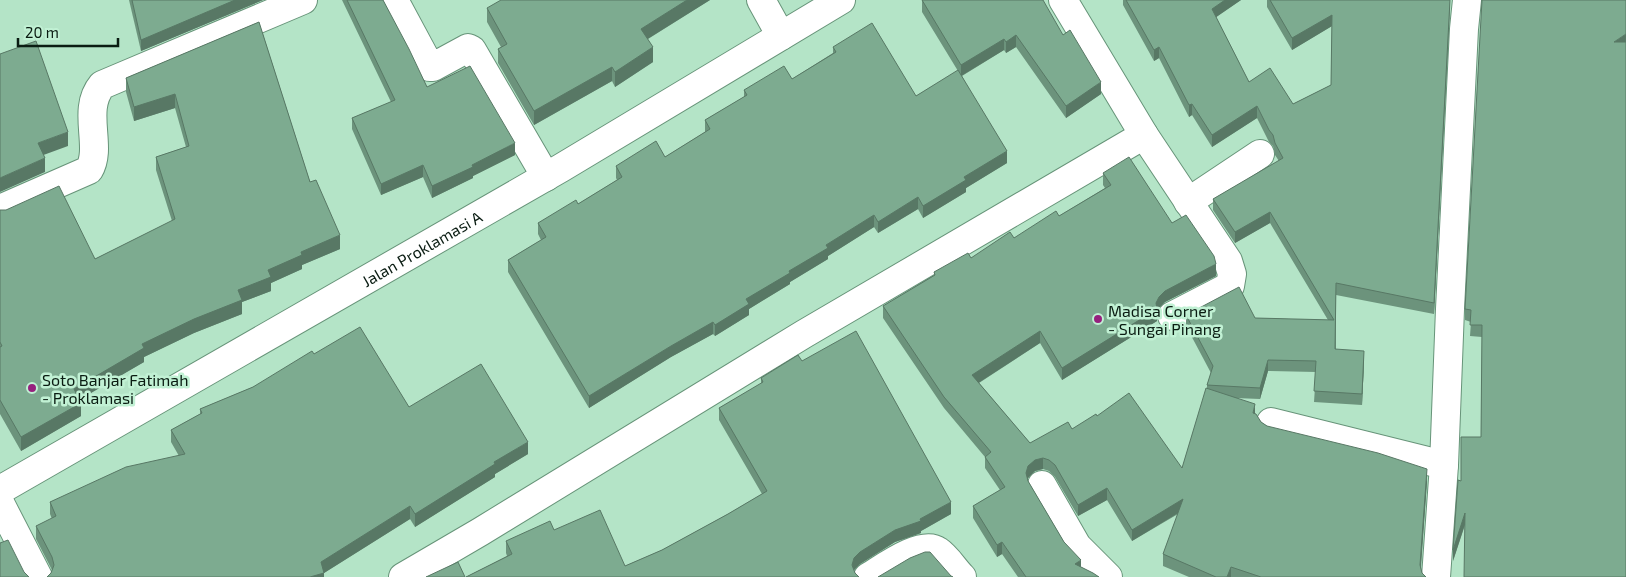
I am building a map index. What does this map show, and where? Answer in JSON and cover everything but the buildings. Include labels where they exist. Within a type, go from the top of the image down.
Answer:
[{"type":"street","points":[[0,209],[88,170],[93,161],[92,109],[94,98],[102,86],[303,0]]},
{"type":"street","points":[[394,0],[430,67],[468,48],[472,50],[546,177]]},
{"type":"street","points":[[761,0],[781,36]]},
{"type":"street","name":"Jalan Proklamasi A","points":[[0,490],[546,177],[841,0]]},
{"type":"street","points":[[1063,0],[1144,135],[1228,262],[1232,274],[1230,286],[1172,316]]},
{"type":"street","points":[[1436,577],[1444,465],[1452,261],[1467,0]]},
{"type":"street","points":[[403,577],[804,334],[1144,135]]},
{"type":"street","points":[[1188,202],[1260,154]]},
{"type":"street","points":[[1272,422],[1444,465]]},
{"type":"street","points":[[1042,485],[1077,546],[1108,577]]},
{"type":"street","points":[[0,503],[38,577]]},
{"type":"street","points":[[868,577],[918,548],[930,547],[938,551],[962,577]]},
{"type":"place","name":"Madisa Corner - Sungai Pinang","points":[[1098,319]]},
{"type":"place","name":"Soto Banjar Fatimah - Proklamasi","points":[[32,388]]}]
